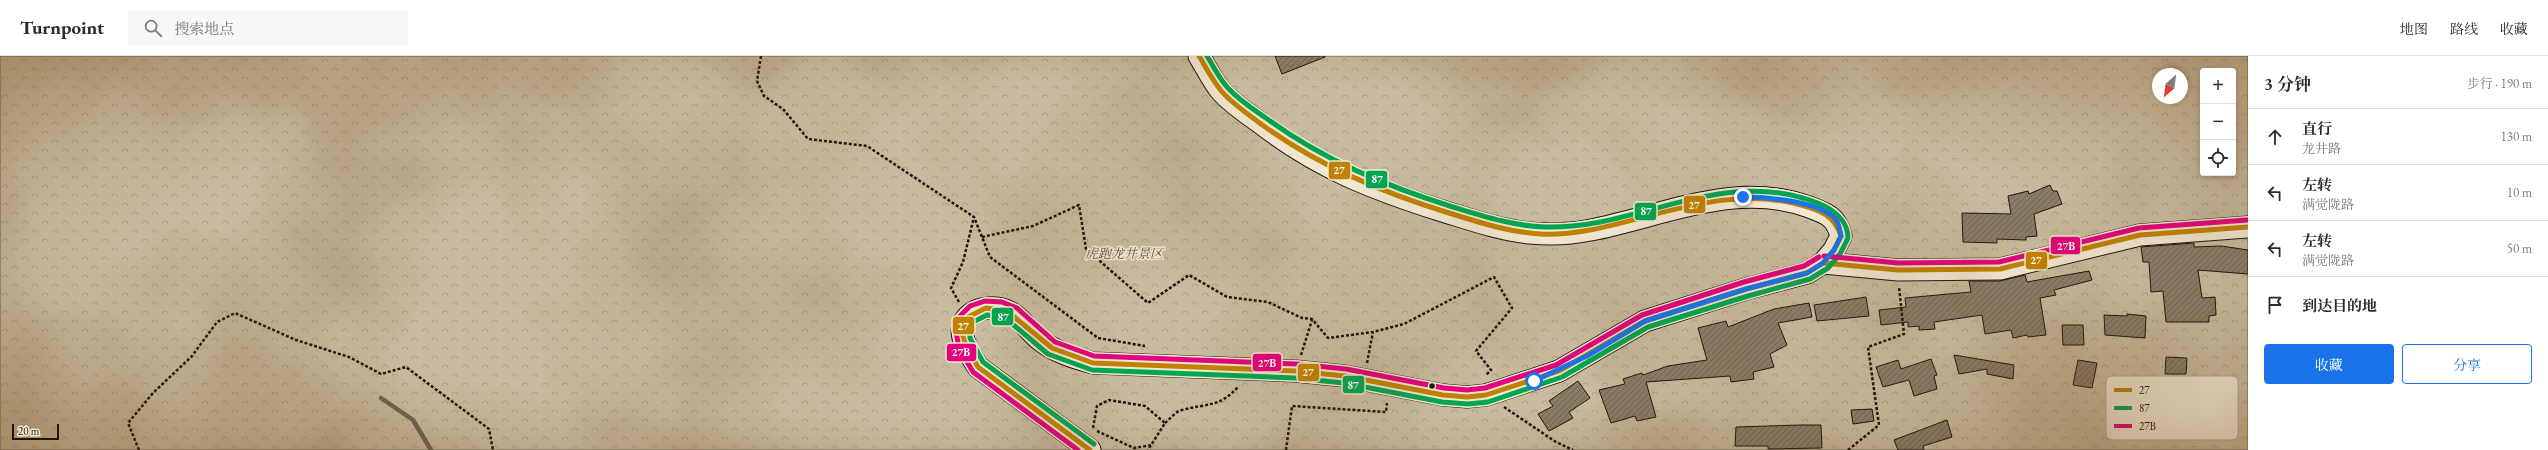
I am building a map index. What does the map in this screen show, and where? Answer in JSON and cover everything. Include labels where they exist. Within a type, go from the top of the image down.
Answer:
[{"type":"street","points":[[1090,450],[978,367],[969,353],[964,339],[963,324],[969,315],[974,312],[993,308],[1012,314],[1040,340],[1074,358],[1087,361],[1121,365],[1295,371],[1364,379],[1477,396],[1559,371],[1645,321],[1746,289],[1807,273],[1823,263],[1834,250],[1841,236],[1837,222],[1823,212],[1797,202],[1770,196],[1710,200],[1614,225],[1560,234],[1504,229],[1358,183],[1320,164],[1283,141],[1220,90],[1199,56]]},
{"type":"street","points":[[1823,263],[1898,270],[2000,269],[2140,235],[2248,227]]},
{"type":"path","points":[[761,56],[757,82],[764,96],[782,109],[808,139],[867,146],[974,217],[990,257],[1098,338],[1148,346]]},
{"type":"path","points":[[982,237],[1032,226],[1079,205],[1086,249],[1148,303],[1189,275],[1227,297],[1268,302],[1302,318],[1312,319],[1328,338],[1373,332],[1404,324],[1494,277],[1512,308],[1476,351],[1491,370],[1477,396],[1556,442],[1573,450]]},
{"type":"path","points":[[974,217],[963,262],[951,288],[957,300],[974,312]]},
{"type":"path","points":[[1848,450],[1879,426],[1868,347],[1904,334],[1898,270]]},
{"type":"path","points":[[139,450],[128,423],[153,393],[192,356],[217,322],[235,313],[296,340],[349,356],[381,374],[406,367],[489,429],[493,450]]},
{"type":"path","points":[[1295,371],[1312,319]]},
{"type":"path","points":[[1364,379],[1373,332]]},
{"type":"path","points":[[1148,450],[1153,445],[1165,423],[1181,410],[1204,407],[1228,398],[1253,370]]},
{"type":"path","points":[[1286,450],[1292,406],[1386,412],[1390,384]]},
{"type":"path","points":[[1153,445],[1134,448],[1110,438],[1092,428],[1097,406],[1109,400],[1145,406],[1165,423]]},
{"type":"green space","name":"虎跑龙井景区","points":[[0,56],[2248,56],[2248,450],[0,450]]},
{"type":"building","points":[[1275,56],[1325,56],[1325,57],[1282,74]]},
{"type":"building","points":[[2050,185],[2053,191],[2057,191],[2062,204],[2034,214],[2037,236],[2026,237],[2026,240],[1997,239],[1997,243],[1963,242],[1962,213],[2011,214],[2008,196],[2028,191],[2029,194]]},
{"type":"building","points":[[2194,243],[2194,247],[2221,246],[2248,250],[2248,274],[2198,270],[2202,298],[2215,297],[2216,315],[2209,316],[2209,322],[2166,322],[2163,291],[2151,292],[2149,262],[2143,262],[2141,247]]},
{"type":"building","points":[[2089,271],[2092,280],[2054,290],[2056,295],[2040,298],[2046,335],[2028,337],[2027,335],[2013,338],[2011,330],[1985,334],[1982,315],[1934,322],[1935,329],[1919,330],[1919,326],[1908,327],[1908,322],[1881,325],[1879,310],[1906,307],[1905,298],[1971,292],[1969,281],[2000,281],[2025,275],[2027,282]]},
{"type":"building","points":[[1866,297],[1869,316],[1817,321],[1814,305]]},
{"type":"building","points":[[1809,303],[1812,317],[1778,323],[1787,345],[1770,354],[1774,367],[1753,372],[1754,379],[1731,382],[1730,376],[1646,382],[1656,417],[1637,421],[1635,416],[1611,423],[1599,390],[1625,384],[1623,379],[1642,373],[1643,375],[1668,366],[1707,360],[1698,328],[1726,321],[1728,327],[1774,309]]},
{"type":"building","points":[[2127,314],[2146,316],[2145,338],[2105,335],[2104,315],[2127,316]]},
{"type":"building","points":[[2062,325],[2083,325],[2084,345],[2063,345]]},
{"type":"building","points":[[1954,355],[2014,365],[2013,379],[1987,374],[1987,369],[1959,374]]},
{"type":"building","points":[[2166,357],[2187,358],[2186,374],[2165,374]]},
{"type":"building","points":[[1931,359],[1937,375],[1934,376],[1937,389],[1914,396],[1909,380],[1883,387],[1876,367],[1898,360],[1901,369]]},
{"type":"building","points":[[2078,360],[2097,363],[2092,388],[2073,385]]},
{"type":"building","points":[[1578,381],[1590,398],[1569,412],[1573,418],[1549,431],[1538,414],[1553,406],[1549,401]]},
{"type":"building","points":[[1872,409],[1874,421],[1853,424],[1851,410]]},
{"type":"building","points":[[1947,420],[1952,437],[1923,446],[1924,450],[1898,450],[1894,440]]},
{"type":"building","points":[[1821,425],[1822,448],[1768,449],[1768,446],[1735,446],[1736,427]]},
{"type":"waterway","points":[[381,398],[413,420],[431,450]]},
{"type":"transit line","name":"27","points":[[1090,450],[978,367],[966,346],[962,333],[964,322],[968,317],[986,308],[1007,311],[1052,348],[1093,363],[1295,371],[1345,376],[1443,395],[1467,397],[1486,395],[1559,371],[1645,321],[1746,289],[1807,273],[1823,263],[1834,250],[1841,236],[1835,223],[1826,215],[1814,209],[1774,200],[1747,198],[1721,200],[1695,205],[1590,230],[1565,234],[1528,233],[1482,223],[1424,205],[1375,187],[1305,153],[1261,124],[1229,99],[1217,86],[1199,56]]},
{"type":"transit line","name":"87","points":[[1094,444],[983,362],[970,338],[969,329],[973,322],[987,315],[1004,317],[1048,354],[1092,370],[1295,378],[1344,383],[1442,402],[1468,404],[1488,402],[1562,377],[1648,327],[1748,296],[1810,279],[1828,268],[1840,254],[1848,238],[1846,226],[1843,221],[1830,209],[1820,204],[1784,194],[1749,191],[1715,194],[1614,219],[1580,225],[1545,227],[1521,225],[1487,217],[1428,199],[1379,181],[1310,147],[1251,108],[1238,97],[1223,82],[1207,56]]},
{"type":"transit line","name":"27B","points":[[1824,256],[1898,263],[1999,262],[2139,228],[2247,220]]},
{"type":"transit line","name":"27","points":[[1823,263],[1898,270],[2000,269],[2140,235],[2248,227]]},
{"type":"transit line","name":"27B","points":[[1078,450],[973,372],[959,348],[955,326],[958,318],[970,306],[985,301],[1002,302],[1017,308],[1055,342],[1094,356],[1296,364],[1346,369],[1444,388],[1467,390],[1485,388],[1556,365],[1642,315],[1744,282],[1804,266],[1819,257]]},
{"type":"route","points":[[1534,381],[1559,371],[1587,356],[1620,334],[1645,321],[1746,289],[1807,273],[1823,263],[1834,250],[1841,236],[1837,222],[1823,212],[1797,202],[1770,196],[1743,197]]}]
